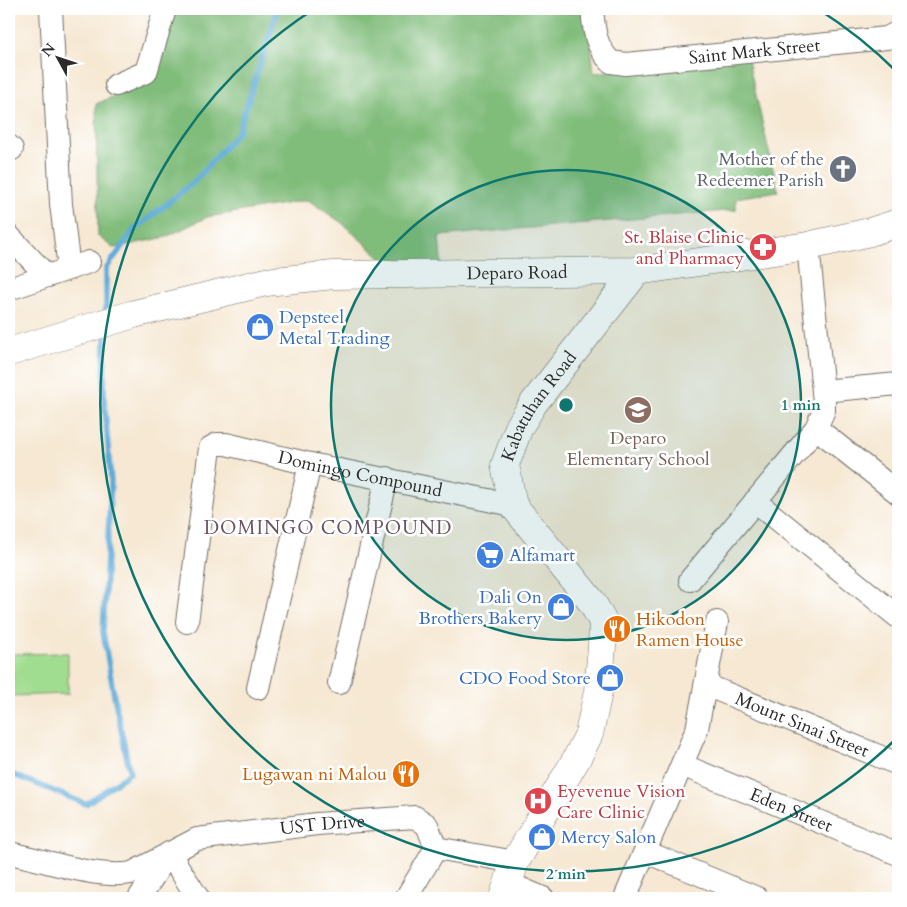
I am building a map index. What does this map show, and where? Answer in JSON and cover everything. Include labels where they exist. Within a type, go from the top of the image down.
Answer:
[{"type":"main road","name":"Deparo Road","points":[[9,351],[134,314],[292,278],[334,275],[637,271],[808,246],[898,223]]},
{"type":"main road","name":"Kabatuhan Road","points":[[507,888],[589,734],[598,692],[603,622],[592,602],[513,505],[504,465],[519,427],[533,404],[637,271]]},
{"type":"street","points":[[9,289],[79,265],[61,204],[51,9]]},
{"type":"street","points":[[116,85],[146,72],[165,9]]},
{"type":"street","name":"Saint Mark Street","points":[[592,9],[596,43],[601,52],[611,62],[626,64],[887,38],[898,32]]},
{"type":"street","points":[[9,236],[47,276]]},
{"type":"street","points":[[690,580],[816,428],[824,410],[808,246]]},
{"type":"street","points":[[823,391],[898,384]]},
{"type":"street","points":[[816,428],[898,494]]},
{"type":"street","name":"Domingo Compound","points":[[187,622],[210,448],[217,444],[226,444],[310,464],[387,478],[513,505]]},
{"type":"street","points":[[258,688],[310,464]]},
{"type":"street","points":[[339,683],[387,478]]},
{"type":"street","points":[[755,501],[898,616]]},
{"type":"street","points":[[625,898],[697,730],[718,622]]},
{"type":"street","name":"Mount Sinai Street","points":[[706,685],[898,764]]},
{"type":"street","name":"Eden Street","points":[[682,765],[898,854]]},
{"type":"street","name":"UST Drive","points":[[17,854],[104,874],[122,874],[132,873],[197,840],[317,824],[415,817],[427,825],[436,848]]},
{"type":"street","points":[[406,898],[436,848],[507,888],[543,898]]},
{"type":"street","points":[[646,852],[757,898]]},
{"type":"street","points":[[139,898],[169,853],[198,898]]},
{"type":"street","points":[[9,871],[17,854]]},
{"type":"green space","points":[[173,9],[587,9],[594,73],[747,56],[778,191],[736,198],[736,210],[439,236],[442,271],[394,270],[342,223],[308,200],[207,217],[166,237],[113,248],[98,236],[96,104],[151,80]]},
{"type":"green space","points":[[68,653],[68,694],[9,696],[9,654]]},
{"type":"waterway","points":[[106,316],[106,269],[134,230],[194,182],[238,132],[278,9]]},
{"type":"waterway","points":[[9,773],[86,804],[130,773],[103,632],[111,481],[104,399],[105,330]]},
{"type":"place","name":"Mother of the Redeemer Parish","points":[[843,169]]},
{"type":"place","name":"St. Blaise Clinic and Pharmacy","points":[[763,247]]},
{"type":"place","name":"Depsteel Metal Trading","points":[[260,327]]},
{"type":"place","name":"Deparo Elementary School","points":[[638,410]]},
{"type":"place","name":"Alfamart","points":[[490,555]]},
{"type":"place","name":"Dali On Brothers Bakery","points":[[561,607]]},
{"type":"place","name":"Hikodon Ramen House","points":[[617,629]]},
{"type":"place","name":"CDO Food Store","points":[[610,678]]},
{"type":"place","name":"Lugawan ni Malou","points":[[406,774]]},
{"type":"place","name":"Eyevenue Vision Care Clinic","points":[[538,801]]},
{"type":"place","name":"Mercy Salon","points":[[542,837]]},
{"type":"district","name":"DOMINGO COMPOUND","points":[[328,527]]}]
